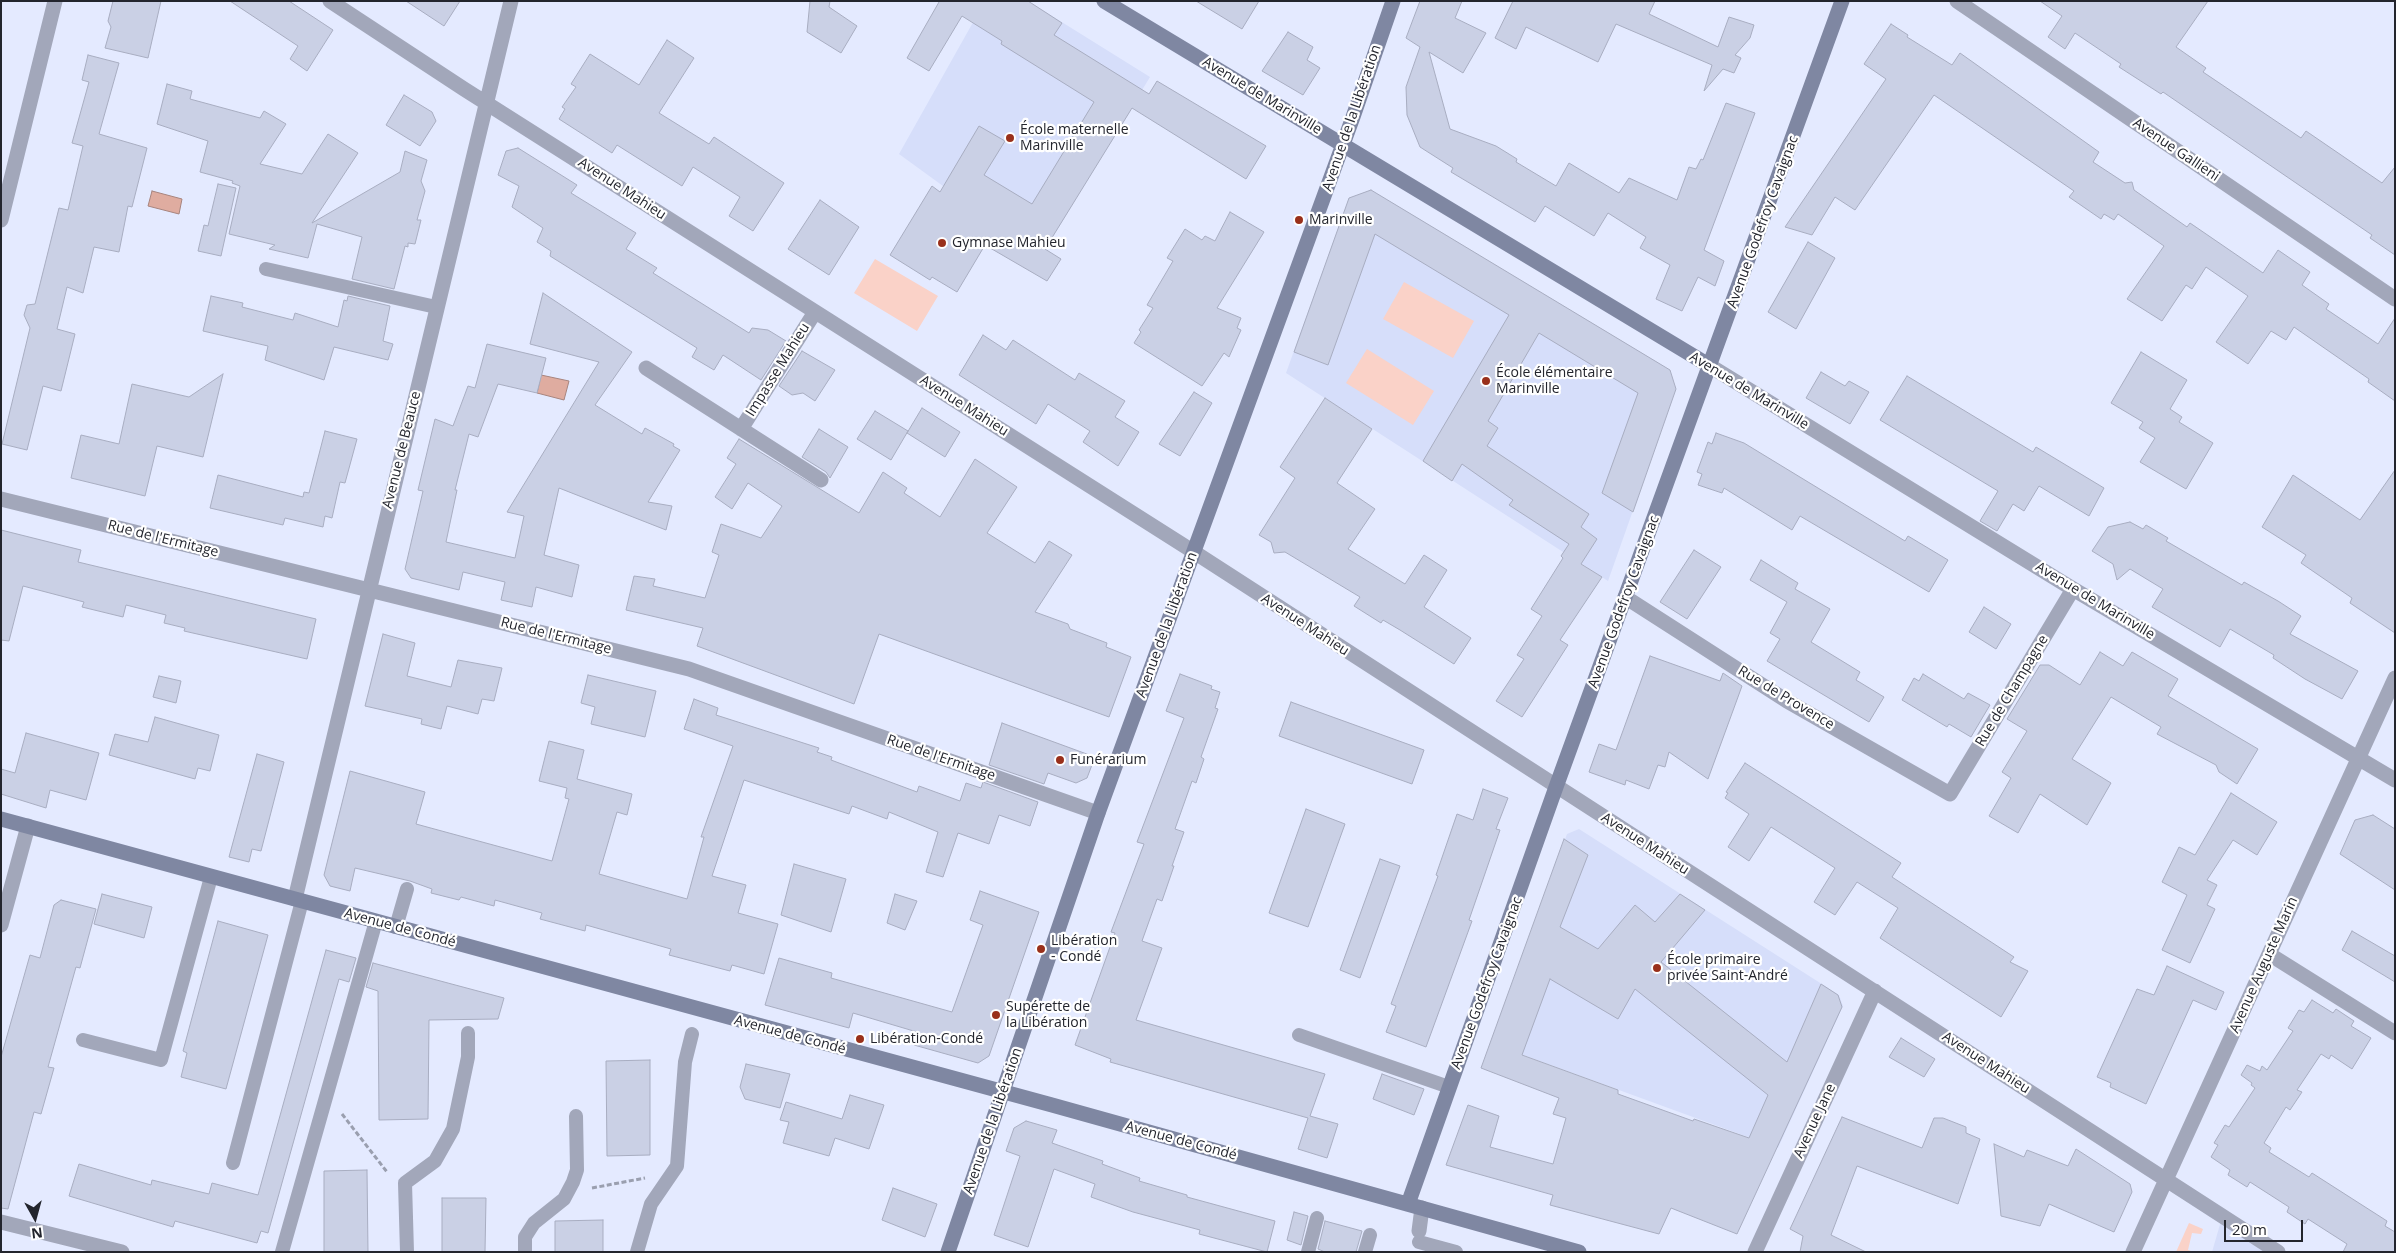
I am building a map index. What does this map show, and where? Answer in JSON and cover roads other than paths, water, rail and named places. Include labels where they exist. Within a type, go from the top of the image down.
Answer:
[{"type":"main road","name":"Avenue de Marinville","points":[[1104,1],[1710,366]]},
{"type":"main road","name":"Avenue de la Libération","points":[[948,1252],[1098,813],[1343,144],[1392,1]]},
{"type":"main road","name":"Avenue Godefroy Cavaignac","points":[[1415,1206],[1449,1087],[1625,596],[1842,1]]},
{"type":"main road","name":"Avenue de Condé","points":[[1,819],[1579,1252]]},
{"type":"street","points":[[1,220],[55,1]]},
{"type":"street","name":"Avenue Mahieu","points":[[330,1],[1194,552],[2278,1252]]},
{"type":"street","name":"Avenue de Beauce","points":[[298,900],[368,589],[511,1]]},
{"type":"street","name":"Avenue Gallieni","points":[[1957,1],[2395,299]]},
{"type":"street","name":"Impasse Mahieu","points":[[741,429],[815,312]]},
{"type":"street","name":"Avenue de Marinville","points":[[1710,366],[2074,589],[2395,780]]},
{"type":"street","name":"Impasse Mahieu","points":[[646,368],[821,480]]},
{"type":"street","name":"Rue de l'Ermitage","points":[[1,499],[689,669],[1098,813]]},
{"type":"street","name":"Rue de Champagne","points":[[1950,794],[2074,589]]},
{"type":"street","name":"Rue de Provence","points":[[1625,596],[1787,700],[1950,794]]},
{"type":"street","name":"Avenue Auguste Marin","points":[[2132,1252],[2395,678]]},
{"type":"street","points":[[1,925],[28,826]]},
{"type":"street","points":[[2269,954],[2395,1032]]},
{"type":"street","name":"Avenue Jane","points":[[1755,1252],[1875,990]]},
{"type":"street","points":[[1415,1206],[1419,1241]]},
{"type":"street","points":[[1,1222],[122,1252]]},
{"type":"lane","points":[[266,270],[436,307]]},
{"type":"lane","points":[[83,1040],[161,1060],[211,877]]},
{"type":"lane","points":[[396,927],[407,889]]},
{"type":"lane","points":[[233,1163],[298,900]]},
{"type":"lane","points":[[282,1252],[376,921]]},
{"type":"lane","points":[[406,1252],[405,1183],[435,1161],[454,1130],[468,1057],[468,1033]]},
{"type":"lane","points":[[637,1252],[651,1204],[677,1166],[685,1062],[692,1034]]},
{"type":"lane","points":[[1299,1036],[1449,1087]]},
{"type":"lane","points":[[525,1252],[525,1237],[534,1223],[564,1199],[577,1170],[576,1116]]},
{"type":"lane","points":[[1308,1252],[1317,1218]]},
{"type":"lane","points":[[1365,1252],[1370,1235]]},
{"type":"lane","points":[[1419,1241],[1456,1252]]},
{"type":"place","name":"École maternelle Marinville","points":[[1010,138]]},
{"type":"place","name":"Marinville","points":[[1299,220]]},
{"type":"place","name":"Gymnase Mahieu","points":[[942,243]]},
{"type":"place","name":"École élémentaire Marinville","points":[[1486,381]]},
{"type":"place","name":"Funérarium","points":[[1060,760]]},
{"type":"place","name":"Libération - Condé","points":[[1041,949]]},
{"type":"place","name":"École primaire privée Saint-André","points":[[1657,968]]},
{"type":"place","name":"Supérette de la Libération","points":[[996,1015]]},
{"type":"place","name":"Libération-Condé","points":[[860,1039]]}]
